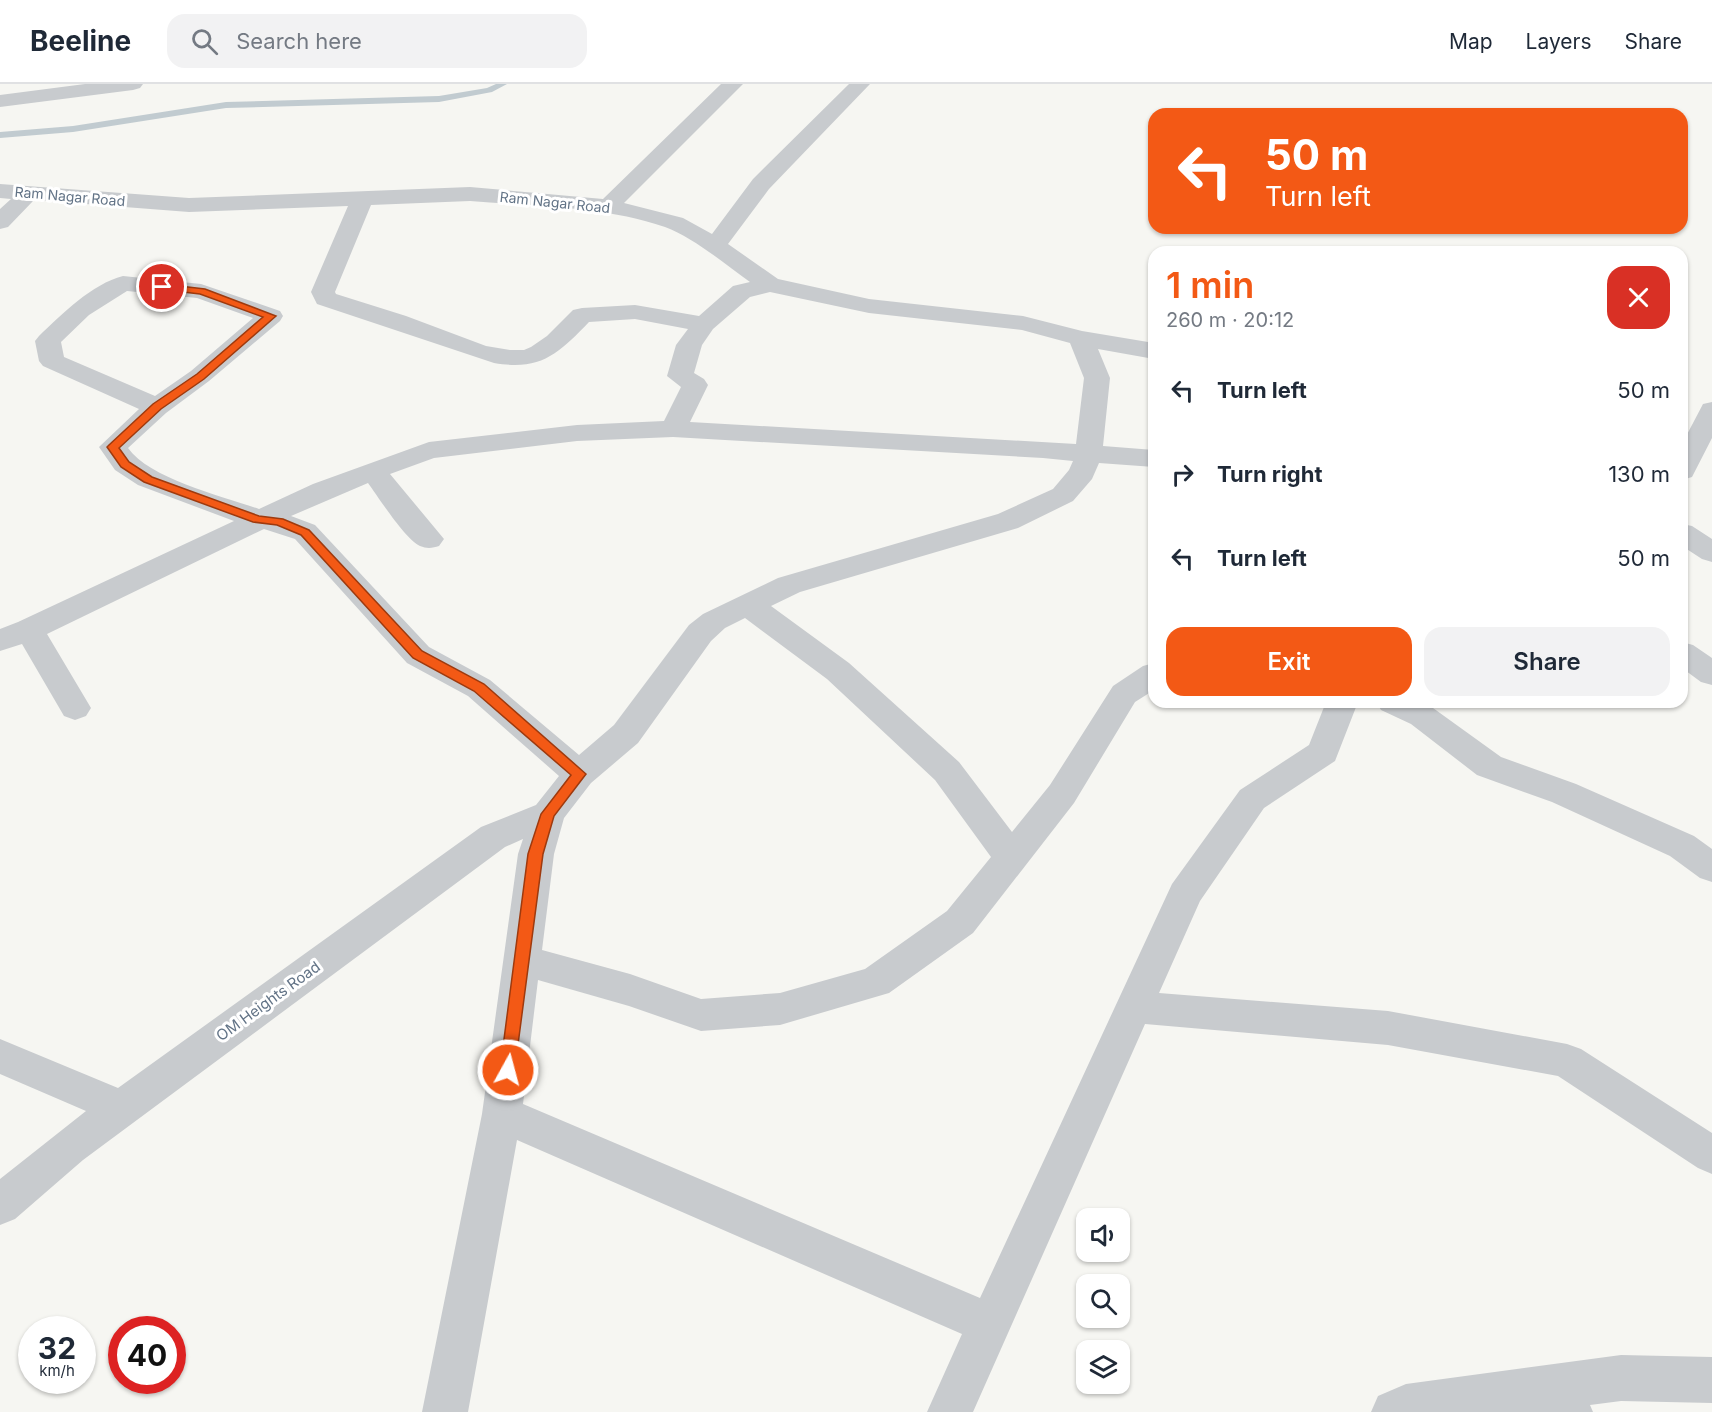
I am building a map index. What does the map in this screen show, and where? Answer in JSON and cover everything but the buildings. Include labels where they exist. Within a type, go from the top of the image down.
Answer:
[{"type":"street","points":[[0,101],[133,84]]},
{"type":"street","points":[[608,206],[733,84]]},
{"type":"street","points":[[715,246],[761,184],[861,84]]},
{"type":"street","name":"Ram Nagar Road","points":[[0,191],[189,205],[470,194],[608,206],[675,223],[715,246],[770,285],[869,306],[1023,323],[1081,338],[1148,350]]},
{"type":"street","points":[[0,222],[28,194]]},
{"type":"street","points":[[363,198],[323,292],[326,298],[339,304],[396,321],[480,351],[526,358],[554,344],[582,315],[635,312],[704,324]]},
{"type":"street","points":[[157,407],[52,361],[48,341],[80,310],[123,283],[201,291],[271,316],[200,376],[157,407],[112,447],[125,464],[148,479],[257,519],[279,522],[305,532],[418,655],[479,688],[579,774]]},
{"type":"street","points":[[673,429],[695,385],[680,376],[689,345],[704,324],[742,291],[770,285]]},
{"type":"street","points":[[445,1412],[502,1114],[536,854],[548,814],[579,774],[626,734],[700,633],[714,621],[789,585],[1008,521],[1063,495],[1082,473],[1089,454],[1097,378],[1081,338]]},
{"type":"street","points":[[1688,459],[1712,410]]},
{"type":"street","points":[[0,640],[29,630],[257,519],[323,490],[429,450],[578,433],[673,429],[1148,459]]},
{"type":"street","points":[[373,471],[408,517],[429,540]]},
{"type":"street","points":[[1688,537],[1712,552]]},
{"type":"street","points":[[748,605],[838,671],[947,771],[1011,857]]},
{"type":"street","points":[[29,630],[75,708]]},
{"type":"street","points":[[1688,657],[1712,674]]},
{"type":"street","points":[[522,960],[630,990],[701,1015],[780,1009],[876,982],[960,922],[1062,794],[1124,694],[1148,678]]},
{"type":"street","points":[[950,1412],[1185,894],[1252,799],[1323,753],[1340,708]]},
{"type":"street","points":[[1405,708],[1422,716],[1489,765],[1564,793],[1682,846],[1712,868]]},
{"type":"street","name":"OM Heights Road","points":[[0,1205],[69,1147],[493,837],[548,814]]},
{"type":"street","points":[[1134,1007],[1388,1028],[1567,1061],[1712,1155]]},
{"type":"street","points":[[0,1056],[122,1108]]},
{"type":"street","points":[[502,1114],[990,1324]]},
{"type":"street","points":[[1394,1412],[1406,1407],[1621,1378],[1712,1380]]},
{"type":"street","points":[[1522,1391],[1570,1412]]},
{"type":"waterway","points":[[0,135],[73,129],[226,105],[439,99],[489,90],[503,84]]},
{"type":"route","points":[[162,287],[201,291],[271,316],[200,376],[157,407],[112,447],[125,464],[148,479],[257,519],[279,522],[305,532],[418,655],[479,688],[579,774],[548,814],[536,854],[508,1070]]}]
